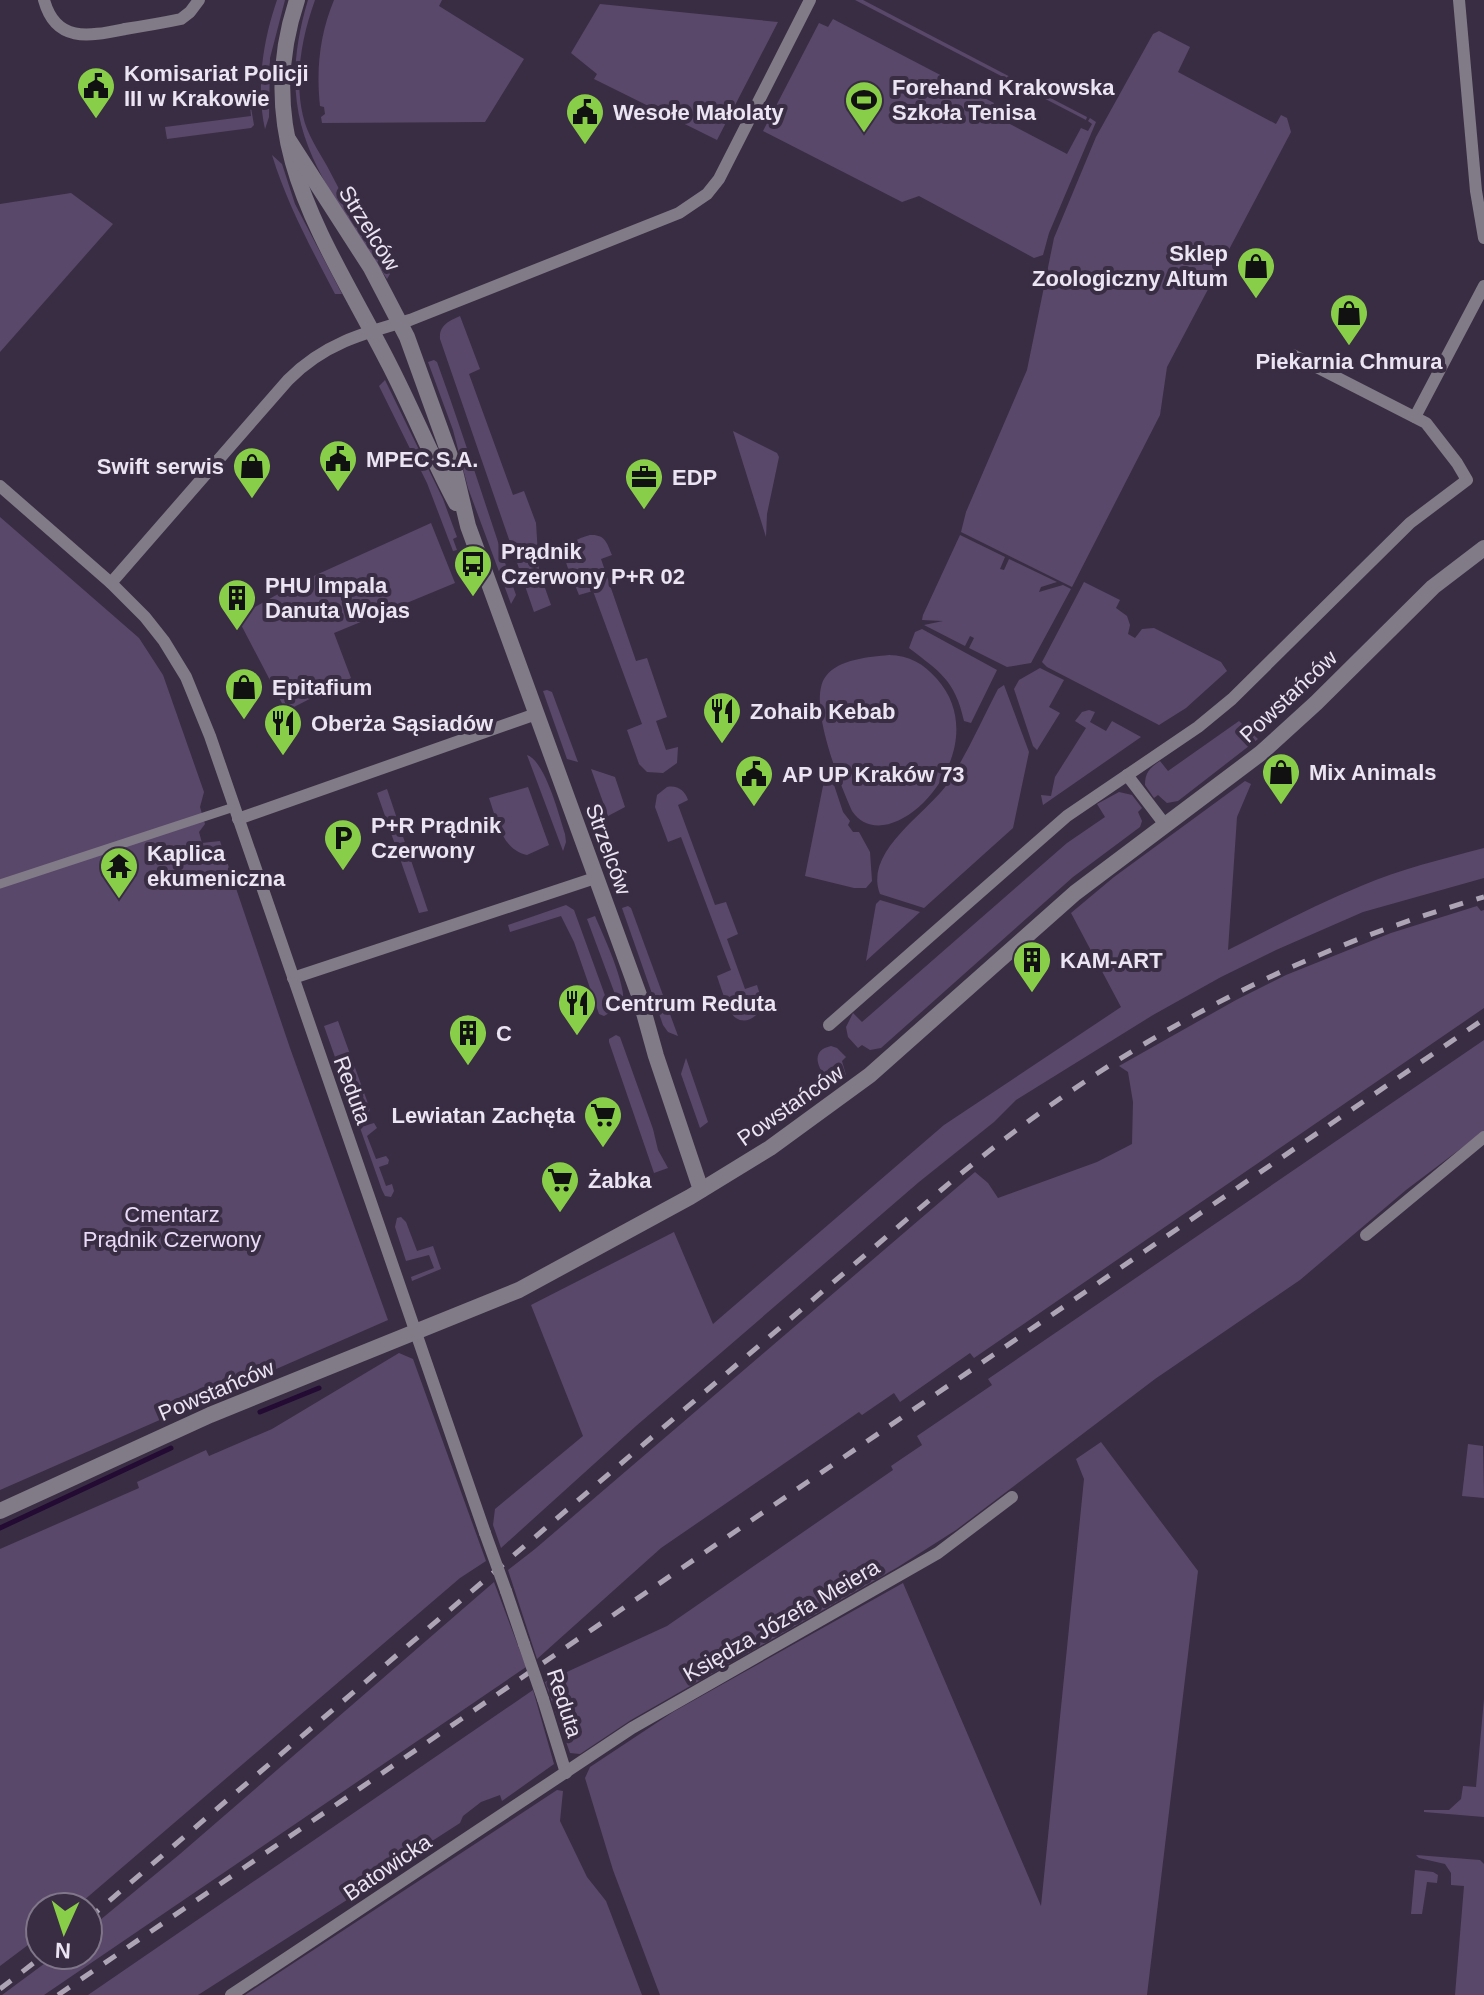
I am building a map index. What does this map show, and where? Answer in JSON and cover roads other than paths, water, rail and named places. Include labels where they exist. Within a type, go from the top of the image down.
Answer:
[{"type":"street","points":[[44,0],[52,20],[61,28],[72,34],[91,36],[181,19],[199,0]]},
{"type":"street","name":"Strzelców","points":[[297,0],[287,33],[281,76],[282,108],[297,183],[468,526]]},
{"type":"street","points":[[111,583],[303,365],[320,353],[657,222],[698,201],[719,179],[810,0]]},
{"type":"street","points":[[1459,0],[1476,191],[1484,238]]},
{"type":"street","name":"Strzelców","points":[[288,139],[371,268],[415,357],[454,467],[468,526],[639,995],[701,1190]]},
{"type":"street","points":[[1415,417],[1484,286]]},
{"type":"street","points":[[829,1025],[1058,823],[1198,727],[1232,699],[1410,523],[1467,480],[1426,423],[1293,355]]},
{"type":"street","name":"Reduta","points":[[0,486],[111,583],[156,630],[186,677],[506,1591],[566,1773]]},
{"type":"street","name":"Powstańców","points":[[0,1511],[210,1415],[535,1282],[701,1190],[794,1132],[870,1075],[1118,858],[1166,826],[1275,741],[1433,587],[1484,548]]},
{"type":"street","points":[[0,884],[236,813],[536,714]]},
{"type":"street","points":[[1127,775],[1166,826]]},
{"type":"street","points":[[293,978],[595,878]]},
{"type":"street","points":[[1366,1235],[1484,1137]]},
{"type":"street","name":"Księdza Józefa Meiera","points":[[566,1773],[632,1728],[938,1553],[1012,1497]]},
{"type":"street","name":"Batowicka","points":[[231,1995],[566,1773]]},
{"type":"waterway","points":[[260,1412],[319,1388]]},
{"type":"waterway","points":[[0,1528],[171,1448]]},
{"type":"railway","points":[[104,1905],[1002,1141],[1065,1095],[1196,1014],[1334,949],[1484,897]]},
{"type":"railway","points":[[58,1995],[1484,1019]]},
{"type":"railway","points":[[0,1989],[24,1970]]},
{"type":"place","name":"Komisariat Policji III w Krakowie","points":[[96,120]]},
{"type":"place","name":"Forehand Krakowska Szkoła Tenisa","points":[[864,134]]},
{"type":"place","name":"Wesołe Małolaty","points":[[585,146]]},
{"type":"place","name":"Sklep Zoologiczny Altum","points":[[1256,300]]},
{"type":"place","name":"Piekarnia Chmura","points":[[1349,347]]},
{"type":"place","name":"MPEC S.A.","points":[[338,493]]},
{"type":"place","name":"Swift serwis","points":[[252,500]]},
{"type":"place","name":"EDP","points":[[644,511]]},
{"type":"place","name":"Prądnik Czerwony P+R 02","points":[[473,598]]},
{"type":"place","name":"PHU Impala Danuta Wojas","points":[[237,632]]},
{"type":"place","name":"Epitafium","points":[[244,721]]},
{"type":"place","name":"Zohaib Kebab","points":[[722,745]]},
{"type":"place","name":"Oberża Sąsiadów","points":[[283,757]]},
{"type":"place","name":"Mix Animals","points":[[1281,806]]},
{"type":"place","name":"AP UP Kraków 73","points":[[754,808]]},
{"type":"place","name":"P+R Prądnik Czerwony","points":[[343,872]]},
{"type":"place","name":"Kaplica ekumeniczna","points":[[119,900]]},
{"type":"place","name":"KAM-ART","points":[[1032,994]]},
{"type":"place","name":"Centrum Reduta","points":[[577,1037]]},
{"type":"place","name":"C","points":[[468,1067]]},
{"type":"place","name":"Lewiatan Zachęta","points":[[603,1149]]},
{"type":"place","name":"Żabka","points":[[560,1214]]},
{"type":"park label","name":"Cmentarz Prądnik Czerwony","points":[[172,1226]]}]
